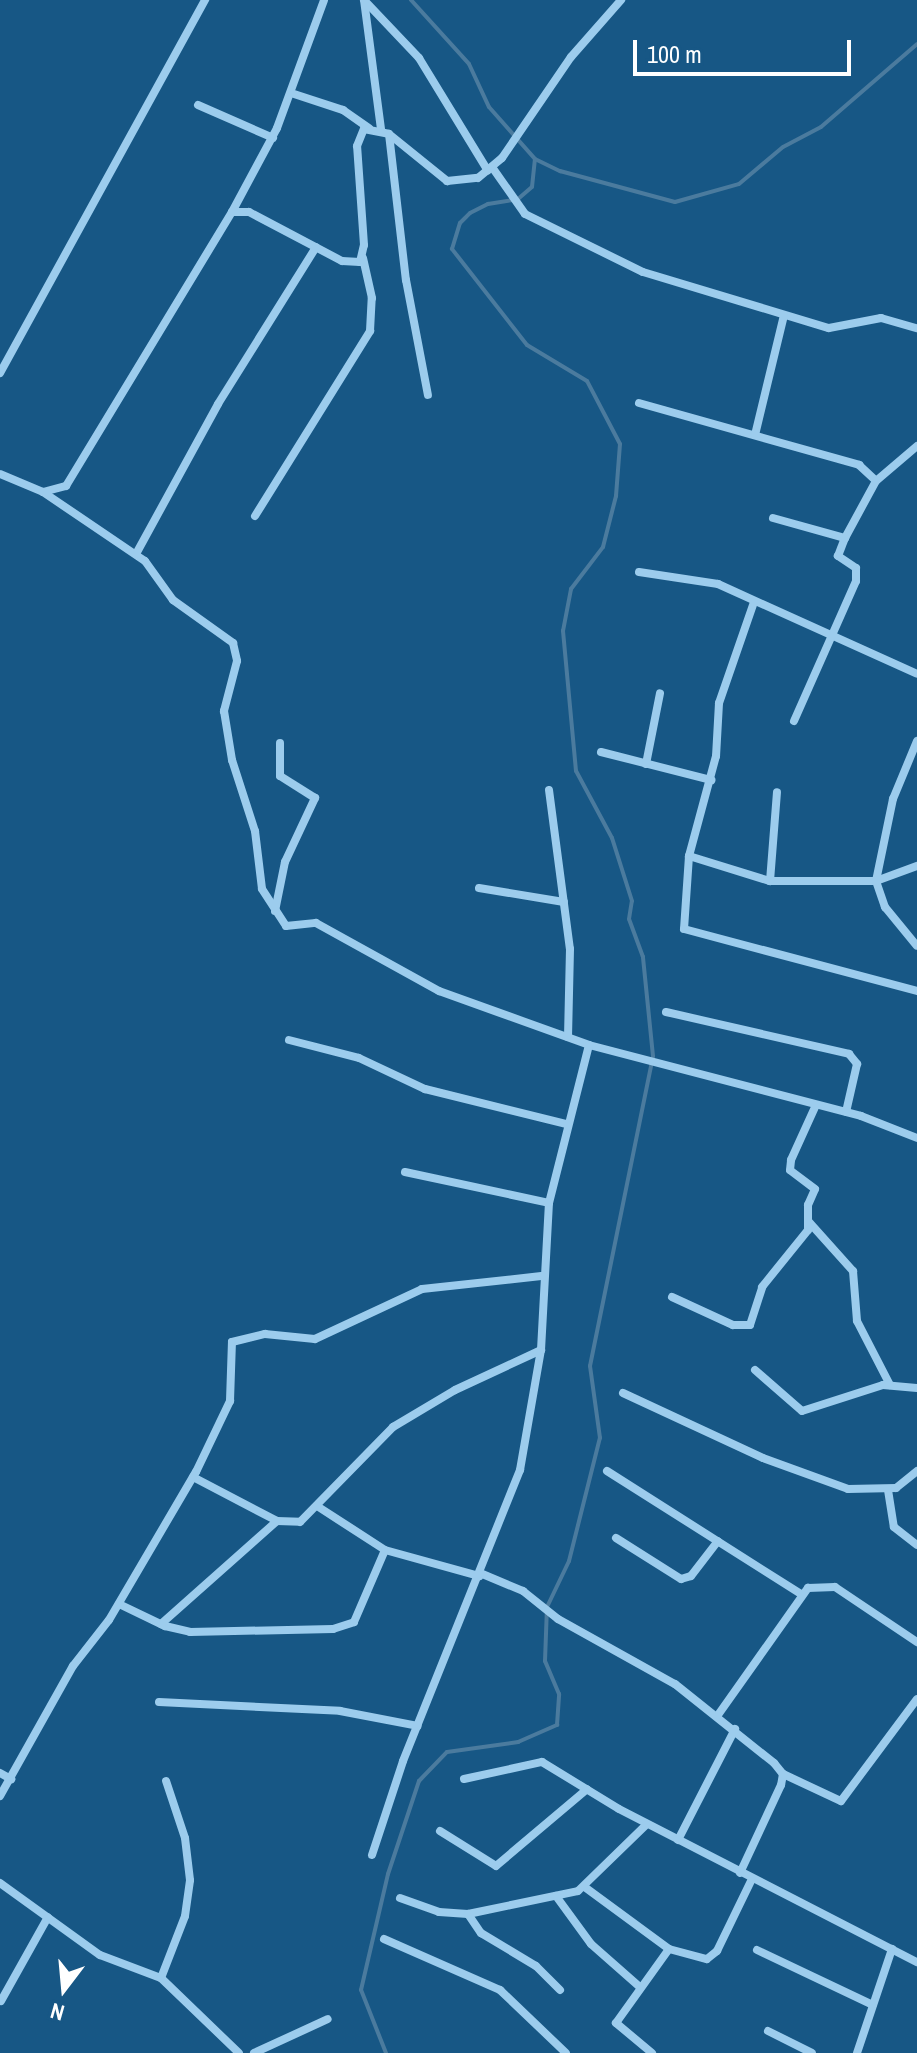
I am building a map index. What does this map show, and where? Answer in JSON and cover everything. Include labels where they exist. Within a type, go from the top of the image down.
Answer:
[{"type":"street","points":[[0,373],[205,0]]},
{"type":"street","points":[[43,492],[60,491],[76,475],[232,212],[273,138],[324,0]]},
{"type":"street","points":[[364,0],[406,280],[428,395]]},
{"type":"street","points":[[364,0],[419,58],[513,204],[601,255],[784,315],[829,328],[881,318],[917,328]]},
{"type":"street","points":[[291,93],[343,110],[369,128],[385,132],[447,181],[467,183],[502,158],[571,57],[621,0]]},
{"type":"street","points":[[198,105],[273,138]]},
{"type":"street","points":[[255,516],[370,331],[372,306],[363,258],[357,146],[369,128]]},
{"type":"street","points":[[232,212],[260,216],[352,264],[363,258]]},
{"type":"street","points":[[136,554],[218,404],[316,247]]},
{"type":"street","points":[[755,435],[784,315]]},
{"type":"street","points":[[639,403],[859,465],[876,481]]},
{"type":"street","points":[[794,721],[835,636],[858,573],[838,556],[845,538],[876,481],[915,452]]},
{"type":"street","points":[[0,474],[43,492],[136,554],[173,600],[216,627],[236,648],[225,720],[255,831],[262,889],[274,912],[289,928],[316,923],[439,991],[589,1045],[846,1112],[917,1138]]},
{"type":"street","points":[[773,518],[845,538]]},
{"type":"street","points":[[639,572],[704,579],[917,674]]},
{"type":"street","points":[[754,602],[719,703],[711,780],[689,856],[684,929],[917,991]]},
{"type":"street","points":[[646,764],[660,693]]},
{"type":"street","points":[[917,741],[893,799],[876,881],[885,907],[917,946]]},
{"type":"street","points":[[274,912],[285,862],[315,798],[280,776],[280,743]]},
{"type":"street","points":[[601,752],[711,780]]},
{"type":"street","points":[[549,790],[564,902],[568,1037]]},
{"type":"street","points":[[770,881],[777,792]]},
{"type":"street","points":[[689,856],[770,881],[876,881],[917,866]]},
{"type":"street","points":[[479,888],[564,902]]},
{"type":"street","points":[[666,1012],[849,1054],[857,1064],[846,1112]]},
{"type":"street","points":[[289,1040],[359,1058],[425,1089],[566,1124]]},
{"type":"street","points":[[372,1855],[418,1726],[520,1470],[541,1350],[541,1276],[549,1203],[566,1124],[589,1045]]},
{"type":"street","points":[[672,1297],[733,1325],[750,1325],[762,1287],[804,1236],[809,1222],[808,1205],[815,1189],[790,1170],[791,1160],[816,1105]]},
{"type":"street","points":[[405,1172],[549,1203]]},
{"type":"street","points":[[809,1222],[853,1271],[857,1321],[890,1385]]},
{"type":"street","points":[[0,1796],[73,1666],[119,1604],[193,1477],[230,1401],[228,1355],[237,1338],[265,1334],[315,1339],[422,1289],[541,1276]]},
{"type":"street","points":[[193,1477],[277,1521],[300,1522],[393,1427],[455,1390],[541,1350]]},
{"type":"street","points":[[755,1370],[802,1411],[890,1385],[917,1388]]},
{"type":"street","points":[[623,1393],[763,1458],[848,1489],[888,1490],[907,1483],[917,1471]]},
{"type":"street","points":[[607,1471],[801,1594]]},
{"type":"street","points":[[888,1490],[894,1527],[917,1545]]},
{"type":"street","points":[[317,1506],[385,1550],[512,1585],[558,1619],[675,1684],[735,1729],[783,1774],[841,1801],[917,1699]]},
{"type":"street","points":[[161,1624],[277,1521]]},
{"type":"street","points":[[616,1538],[681,1579],[691,1576],[718,1541]]},
{"type":"street","points":[[119,1604],[161,1624],[213,1634],[350,1626],[385,1550]]},
{"type":"street","points":[[718,1715],[801,1594],[820,1583],[835,1587],[917,1642]]},
{"type":"street","points":[[159,1702],[340,1711],[418,1726]]},
{"type":"street","points":[[678,1840],[735,1729]]},
{"type":"street","points":[[464,1779],[542,1762],[647,1824],[740,1873],[892,1949],[915,1957]]},
{"type":"street","points":[[0,1773],[11,1779]]},
{"type":"street","points":[[740,1873],[783,1774]]},
{"type":"street","points":[[161,1978],[185,1916],[190,1880],[185,1838],[166,1781]]},
{"type":"street","points":[[440,1831],[496,1866],[587,1789]]},
{"type":"street","points":[[400,1898],[439,1912],[468,1914],[586,1888],[647,1824]]},
{"type":"street","points":[[586,1888],[669,1949],[700,1959],[712,1957],[752,1879]]},
{"type":"street","points":[[0,1883],[100,1955],[161,1978],[239,2053]]},
{"type":"street","points":[[556,1896],[591,1944],[640,1987]]},
{"type":"street","points":[[468,1914],[481,1933],[536,1966],[560,1990]]},
{"type":"street","points":[[1,2001],[48,1917]]},
{"type":"street","points":[[384,1939],[500,1990],[566,2053]]},
{"type":"street","points":[[652,2053],[616,2023],[669,1949]]},
{"type":"street","points":[[857,2053],[892,1949]]},
{"type":"street","points":[[757,1950],[873,2005]]},
{"type":"street","points":[[254,2053],[328,2019]]},
{"type":"street","points":[[768,2031],[812,2053]]},
{"type":"waterway","points":[[411,0],[469,64],[489,107],[535,159],[560,171],[675,202],[739,184],[783,147],[821,127],[917,44]]},
{"type":"waterway","points":[[386,2053],[361,1990],[388,1874],[419,1781],[447,1752],[518,1742],[557,1725],[559,1694],[545,1661],[547,1607],[569,1561],[600,1438],[590,1366],[653,1056],[643,957],[629,919],[632,901],[612,838],[576,771],[563,631],[571,589],[603,547],[616,496],[620,444],[587,381],[527,345],[452,249],[460,223],[470,213],[488,204],[518,199],[532,187],[535,159]]}]
